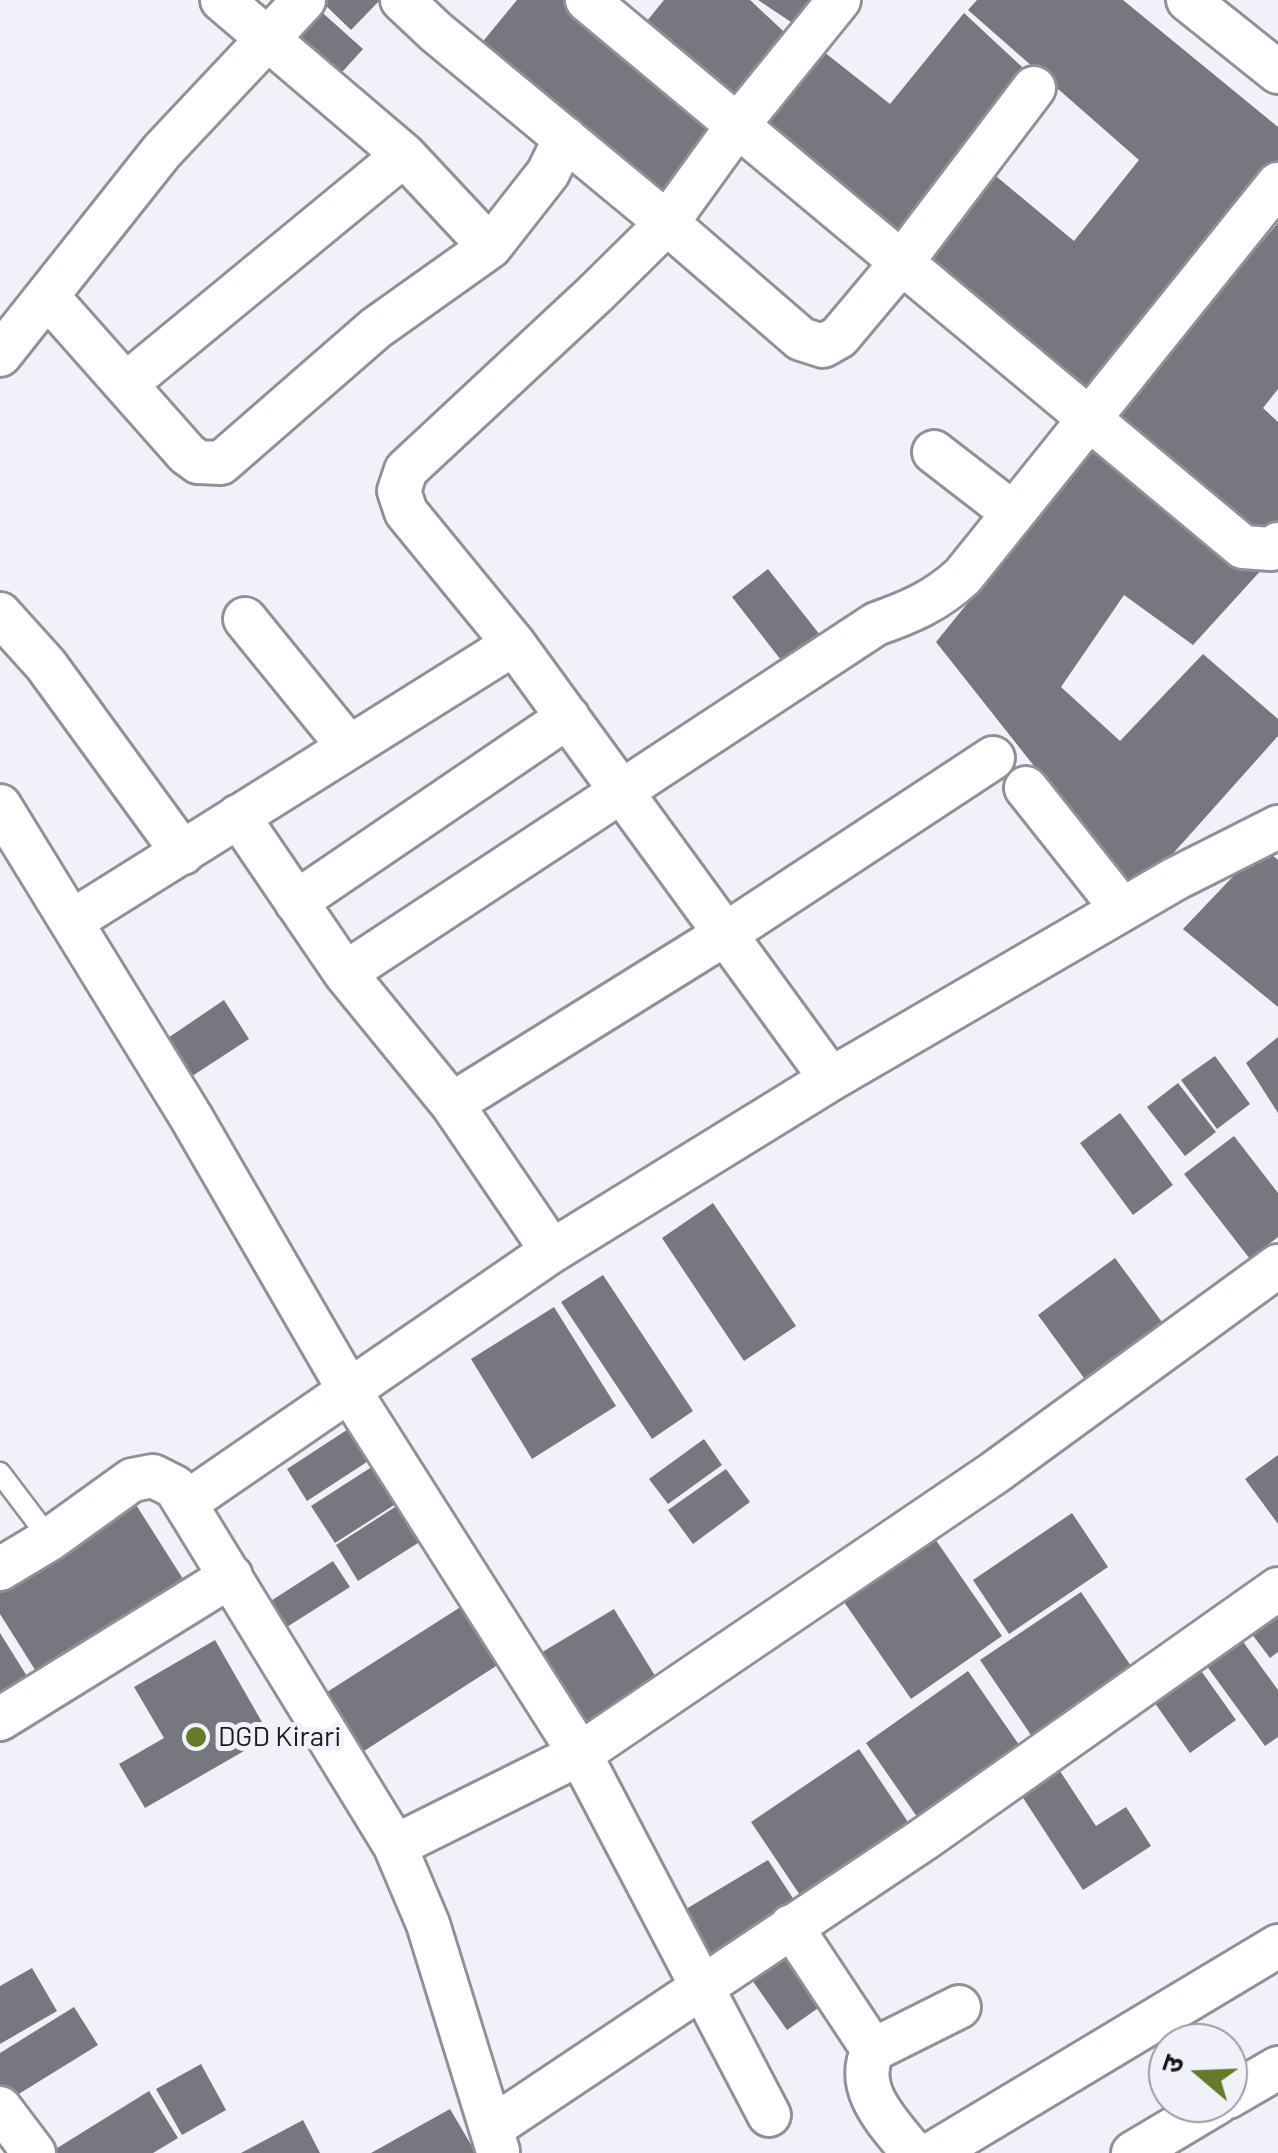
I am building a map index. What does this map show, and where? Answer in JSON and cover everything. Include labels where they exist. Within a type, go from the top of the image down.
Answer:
[{"type":"street","points":[[222,0],[404,154],[490,247]]},
{"type":"street","points":[[0,356],[162,150],[304,0]]},
{"type":"street","points":[[402,0],[802,338],[822,346],[839,337],[902,262],[1034,88]]},
{"type":"street","points":[[587,0],[1244,546],[1271,549],[1278,544]]},
{"type":"street","points":[[831,1079],[514,644],[406,512],[399,491],[406,470],[667,222],[839,0]]},
{"type":"street","points":[[1188,0],[1236,14],[1278,72]]},
{"type":"street","points":[[48,297],[186,454],[198,462],[221,464],[376,328],[490,247],[548,174],[565,138]]},
{"type":"street","points":[[126,384],[404,154]]},
{"type":"street","points":[[345,973],[876,624],[939,598],[963,576],[1278,184]]},
{"type":"street","points":[[934,452],[1013,513]]},
{"type":"street","points":[[0,614],[46,665],[184,853]]},
{"type":"street","points":[[244,619],[349,747]]},
{"type":"street","points":[[72,921],[514,644]]},
{"type":"street","points":[[296,902],[568,717]]},
{"type":"street","points":[[452,1104],[727,933],[993,758]]},
{"type":"street","points":[[1026,788],[1122,910]]},
{"type":"street","points":[[0,806],[349,1390],[580,1754],[768,2115]]},
{"type":"street","points":[[238,816],[345,973],[452,1104],[552,1251]]},
{"type":"street","points":[[187,1502],[552,1251],[831,1079],[1122,910],[1278,827]]},
{"type":"street","points":[[395,1846],[580,1754],[994,1473],[1278,1266]]},
{"type":"street","points":[[0,1569],[50,1539],[132,1480],[152,1476],[175,1487],[395,1846],[428,1924],[496,2140],[699,1987],[924,1839],[1278,1589]]},
{"type":"street","points":[[0,1719],[231,1576]]},
{"type":"street","points":[[792,1926],[873,2050],[866,2084],[876,2107],[913,2153]]},
{"type":"street","points":[[933,2153],[1278,1946]]},
{"type":"street","points":[[873,2050],[958,2007]]},
{"type":"street","points":[[1248,2085],[1278,2068]]},
{"type":"street","points":[[0,2108],[34,2153]]},
{"type":"street","points":[[1132,2153],[1183,2123]]},
{"type":"lane","points":[[0,1473],[50,1539]]},
{"type":"building","points":[[320,0],[380,0],[351,30]]},
{"type":"building","points":[[517,0],[565,0],[724,126],[663,204],[475,51]]},
{"type":"building","points":[[664,0],[750,0],[797,44],[739,116],[638,32]]},
{"type":"building","points":[[758,0],[830,0],[803,30]]},
{"type":"building","points":[[977,0],[1123,0],[1278,127],[1278,170],[1090,408],[918,268],[991,172],[1074,241],[1139,160],[968,10]]},
{"type":"building","points":[[316,7],[363,49],[333,82],[286,40]]},
{"type":"building","points":[[964,13],[1035,79],[903,252],[755,128],[824,52],[890,104]]},
{"type":"building","points":[[1278,223],[1278,389],[1263,408],[1278,422],[1278,531],[1266,544],[1113,419]]},
{"type":"building","points":[[1103,436],[1264,567],[1193,645],[1124,595],[1061,687],[1120,741],[1203,654],[1278,719],[1278,736],[1136,895],[936,642]]},
{"type":"building","points":[[768,569],[824,640],[788,669],[732,597]]},
{"type":"building","points":[[1262,846],[1278,860],[1278,1007],[1183,929]]},
{"type":"building","points":[[224,1000],[249,1039],[183,1082],[159,1044]]},
{"type":"building","points":[[1278,1037],[1278,1113],[1246,1063]]},
{"type":"building","points":[[1215,1056],[1250,1104],[1217,1129],[1181,1080]]},
{"type":"building","points":[[1178,1083],[1216,1132],[1185,1156],[1147,1107]]},
{"type":"building","points":[[1120,1113],[1173,1185],[1133,1215],[1080,1143]]},
{"type":"building","points":[[1234,1136],[1278,1193],[1278,1237],[1250,1259],[1184,1174]]},
{"type":"building","points":[[713,1203],[796,1326],[744,1361],[662,1238]]},
{"type":"building","points":[[1115,1258],[1170,1333],[1092,1389],[1038,1315]]},
{"type":"building","points":[[603,1275],[693,1411],[652,1439],[561,1302]]},
{"type":"building","points":[[554,1307],[616,1406],[532,1459],[471,1359]]},
{"type":"building","points":[[356,1424],[376,1456],[307,1501],[287,1469]]},
{"type":"building","points":[[704,1439],[722,1465],[668,1504],[649,1479]]},
{"type":"building","points":[[1278,1455],[1278,1524],[1245,1479]]},
{"type":"building","points":[[381,1461],[405,1498],[335,1543],[311,1506]]},
{"type":"building","points":[[726,1469],[750,1502],[693,1544],[668,1510]]},
{"type":"building","points":[[133,1500],[190,1590],[44,1684],[0,1614],[0,1586]]},
{"type":"building","points":[[406,1500],[429,1536],[358,1581],[336,1545]]},
{"type":"building","points":[[1072,1513],[1108,1567],[1009,1634],[973,1580]]},
{"type":"building","points":[[933,1536],[1002,1636],[911,1699],[842,1599]]},
{"type":"building","points":[[333,1561],[350,1587],[282,1630],[266,1604]]},
{"type":"building","points":[[1081,1592],[1135,1672],[1035,1741],[980,1660]]},
{"type":"building","points":[[470,1601],[507,1659],[364,1751],[327,1692]]},
{"type":"building","points":[[1278,1605],[1278,1652],[1270,1658],[1248,1629]]},
{"type":"building","points":[[614,1609],[665,1692],[584,1741],[534,1657]]},
{"type":"building","points":[[0,1633],[35,1689],[0,1710]]},
{"type":"building","points":[[1241,1639],[1278,1690],[1278,1737],[1265,1746],[1206,1665]]},
{"type":"building","points":[[215,1640],[270,1736],[145,1808],[119,1764],[164,1738],[134,1687]]},
{"type":"building","points":[[1197,1665],[1236,1720],[1190,1753],[1152,1699]]},
{"type":"building","points":[[968,1671],[1024,1752],[922,1824],[866,1743]]},
{"type":"building","points":[[859,1749],[914,1831],[806,1904],[751,1822]]},
{"type":"building","points":[[1054,1762],[1096,1826],[1126,1807],[1151,1846],[1083,1890],[1016,1787]]},
{"type":"building","points":[[768,1860],[800,1909],[711,1957],[686,1909]]},
{"type":"building","points":[[789,1939],[831,1999],[787,2030],[745,1970]]},
{"type":"building","points":[[32,1968],[57,2011],[0,2044],[0,1986]]},
{"type":"building","points":[[74,2007],[98,2045],[9,2100],[0,2084],[0,2053]]},
{"type":"building","points":[[201,2064],[226,2110],[182,2135],[156,2089]]},
{"type":"building","points":[[149,2091],[178,2138],[153,2153],[55,2153],[54,2150]]},
{"type":"building","points":[[450,2109],[476,2153],[371,2153]]},
{"type":"building","points":[[303,2120],[320,2153],[241,2153]]},
{"type":"place","name":"DGD Kirari","points":[[196,1737]]}]
